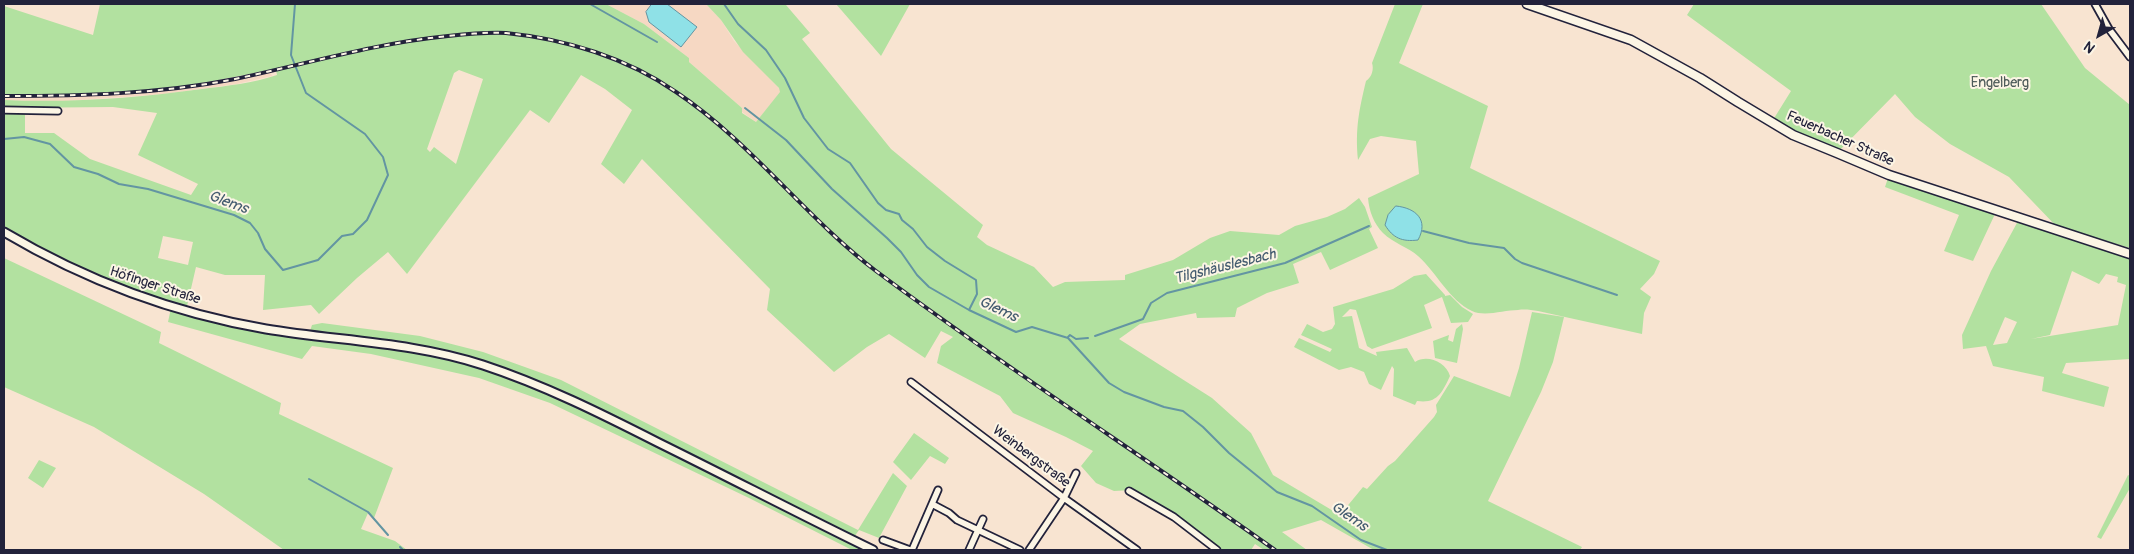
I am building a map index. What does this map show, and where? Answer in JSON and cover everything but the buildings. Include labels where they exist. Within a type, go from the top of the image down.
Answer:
[{"type":"main road","name":"Feuerbacher Straße","points":[[1527,4],[1630,40],[1700,78],[1793,135],[1872,168],[2130,254]]},
{"type":"street","points":[[2095,4],[2109,29],[2130,57]]},
{"type":"street","points":[[4,110],[58,111]]},
{"type":"street","name":"Höfinger Straße","points":[[4,232],[54,260],[98,280],[171,308],[260,328],[401,346],[482,365],[555,393],[605,416],[872,550]]},
{"type":"street","name":"Weinbergstraße","points":[[911,382],[1064,498],[1137,550]]},
{"type":"street","points":[[1029,550],[1064,498],[1076,473]]},
{"type":"street","points":[[883,540],[911,550],[938,490]]},
{"type":"street","points":[[1129,490],[1174,517],[1217,550]]},
{"type":"street","points":[[932,504],[950,513],[957,520],[977,531],[1020,550]]},
{"type":"street","points":[[969,550],[982,519]]},
{"type":"shaded area","points":[[606,4],[706,4],[721,20],[734,41],[781,92],[756,122],[742,112],[742,108],[689,62],[689,58],[644,24]]},
{"type":"shaded area","points":[[270,71],[272,76],[237,84],[164,94],[52,102],[4,100],[4,94],[52,95],[175,88]]},
{"type":"green space","points":[[100,4],[606,4],[644,24],[689,58],[689,62],[742,108],[742,113],[756,122],[780,92],[779,88],[743,52],[721,20],[706,4],[787,4],[810,33],[802,39],[891,149],[983,225],[977,237],[987,245],[1034,267],[1053,287],[1065,282],[1125,280],[1125,275],[1173,260],[1210,238],[1230,231],[1279,235],[1295,226],[1327,217],[1345,209],[1359,198],[1365,207],[1372,227],[1369,229],[1378,248],[1330,270],[1321,252],[1293,264],[1299,283],[1267,293],[1237,308],[1235,317],[1197,318],[1196,313],[1140,324],[1119,339],[1212,398],[1251,433],[1273,475],[1340,515],[1363,487],[1367,489],[1434,417],[1437,412],[1436,405],[1454,376],[1510,397],[1532,312],[1564,317],[1553,362],[1541,392],[1488,501],[1582,547],[1580,550],[1374,550],[1321,520],[1282,532],[1307,550],[1264,550],[1255,544],[1251,550],[1221,550],[1133,490],[1114,491],[1096,483],[1081,466],[1093,451],[1013,413],[1000,396],[937,363],[941,346],[953,337],[941,331],[925,358],[889,334],[867,347],[834,372],[767,310],[770,289],[642,159],[624,184],[601,164],[632,110],[605,89],[581,75],[549,123],[530,110],[407,274],[388,252],[319,314],[311,305],[263,310],[265,275],[225,275],[196,267],[187,306],[115,284],[69,264],[4,226],[4,111],[25,112],[25,133],[54,133],[90,159],[191,195],[198,184],[138,155],[157,113],[113,107],[4,108],[4,100],[54,101],[128,97],[230,85],[277,75],[276,70],[270,70],[188,85],[133,92],[4,94],[4,6],[93,35]],"holes":[[[459,70],[483,79],[456,164],[434,147],[430,152],[427,149],[454,73]],[[163,236],[193,242],[188,265],[158,258]]]},
{"type":"green space","points":[[836,4],[910,4],[881,56]]},
{"type":"green space","points":[[1395,4],[1423,4],[1399,63],[1488,106],[1470,168],[1660,261],[1654,274],[1640,289],[1651,297],[1644,313],[1642,334],[1533,310],[1489,313],[1472,311],[1450,293],[1418,256],[1391,240],[1377,226],[1372,217],[1368,198],[1419,174],[1416,141],[1381,136],[1370,139],[1358,160],[1357,139],[1361,101],[1366,81],[1372,73],[1372,63]]},
{"type":"green space","name":"Engelberg","points":[[1694,4],[2041,4],[2085,68],[2130,105],[2130,248],[2057,227],[2009,177],[1950,144],[1915,117],[1895,94],[1837,153],[1773,120],[1791,91],[1687,15]]},
{"type":"green space","points":[[1888,178],[1995,214],[1973,261],[1944,251],[1959,215],[1885,187]]},
{"type":"green space","points":[[2018,221],[2130,259],[2130,359],[2066,363],[2062,373],[2109,387],[2104,407],[2042,391],[2044,377],[1993,366],[1986,346],[1963,349],[1962,335],[1991,271]],"holes":[[[2072,271],[2099,284],[2106,274],[2118,277],[2117,282],[2126,285],[2118,325],[2031,339],[2050,335]],[[2005,317],[2017,322],[2007,343],[1993,345]]]},
{"type":"green space","points":[[4,258],[161,332],[159,343],[281,403],[279,414],[393,468],[374,518],[368,513],[361,529],[395,541],[407,550],[284,550],[204,494],[94,427],[4,387]]},
{"type":"green space","points":[[1426,274],[1445,296],[1450,295],[1462,307],[1473,314],[1468,322],[1451,323],[1442,297],[1424,305],[1432,328],[1372,349],[1367,346],[1356,310],[1350,309],[1342,317],[1352,316],[1359,348],[1377,356],[1376,352],[1407,348],[1415,362],[1430,359],[1445,367],[1450,376],[1444,388],[1434,399],[1417,401],[1415,405],[1393,396],[1394,369],[1392,366],[1381,390],[1369,384],[1364,372],[1351,367],[1339,370],[1294,347],[1299,338],[1330,352],[1332,349],[1301,335],[1307,324],[1323,332],[1332,329],[1335,324],[1333,307],[1393,289],[1414,276]]},
{"type":"green space","points":[[171,308],[309,334],[312,325],[322,323],[420,336],[483,352],[561,380],[858,530],[893,473],[907,486],[879,538],[859,530],[852,540],[871,550],[852,550],[749,498],[550,403],[479,378],[371,354],[312,346],[302,359],[168,322]]},
{"type":"green space","points":[[1462,324],[1463,329],[1457,363],[1435,358],[1433,341],[1449,335],[1448,340],[1453,342],[1456,329]]},
{"type":"green space","points":[[914,433],[949,458],[945,464],[930,456],[911,480],[893,462]]},
{"type":"green space","points":[[39,460],[56,468],[43,488],[28,478]]},
{"type":"green space","points":[[2128,475],[2130,476],[2130,488],[2101,539],[2097,537]]},
{"type":"water","points":[[652,4],[667,4],[697,27],[681,47],[649,22],[646,12]]},
{"type":"water","points":[[1396,206],[1409,209],[1419,216],[1422,227],[1418,240],[1398,238],[1385,225],[1388,215]]},
{"type":"waterway","name":"Glems","points":[[4,139],[24,137],[50,144],[74,167],[98,174],[119,184],[148,189],[234,215],[250,223],[258,233],[265,249],[283,270],[318,260],[342,236],[353,234],[367,220],[388,175],[383,157],[365,134],[306,93],[291,55],[295,4]]},
{"type":"waterway","points":[[590,4],[657,42]]},
{"type":"waterway","name":"Glems","points":[[724,4],[738,24],[766,50],[785,78],[804,118],[828,149],[850,163],[878,203],[886,210],[899,214],[902,220],[913,229],[927,247],[945,261],[976,280],[977,294],[969,310],[1016,332],[1032,327],[1068,338],[1109,383],[1124,392],[1164,407],[1183,411],[1203,427],[1229,453],[1277,492],[1312,506],[1361,540],[1387,550]]},
{"type":"waterway","points":[[745,108],[786,140],[832,189],[887,238],[901,252],[917,275],[929,287],[969,310]]},
{"type":"waterway","name":"Tilgshäuslesbach","points":[[1095,336],[1143,319],[1151,303],[1167,293],[1285,263],[1369,226]]},
{"type":"waterway","points":[[1423,231],[1469,243],[1504,248],[1522,263],[1617,295]]},
{"type":"waterway","points":[[1068,337],[1070,335],[1076,339],[1088,338]]},
{"type":"waterway","points":[[309,479],[368,512],[388,535]]},
{"type":"waterway","points":[[400,547],[403,550]]},
{"type":"railway","points":[[4,96],[91,95],[178,88],[235,79],[341,54],[421,39],[470,34],[506,33],[529,36],[573,45],[595,52],[637,69],[676,92],[729,133],[825,227],[876,271],[1275,550]]}]
